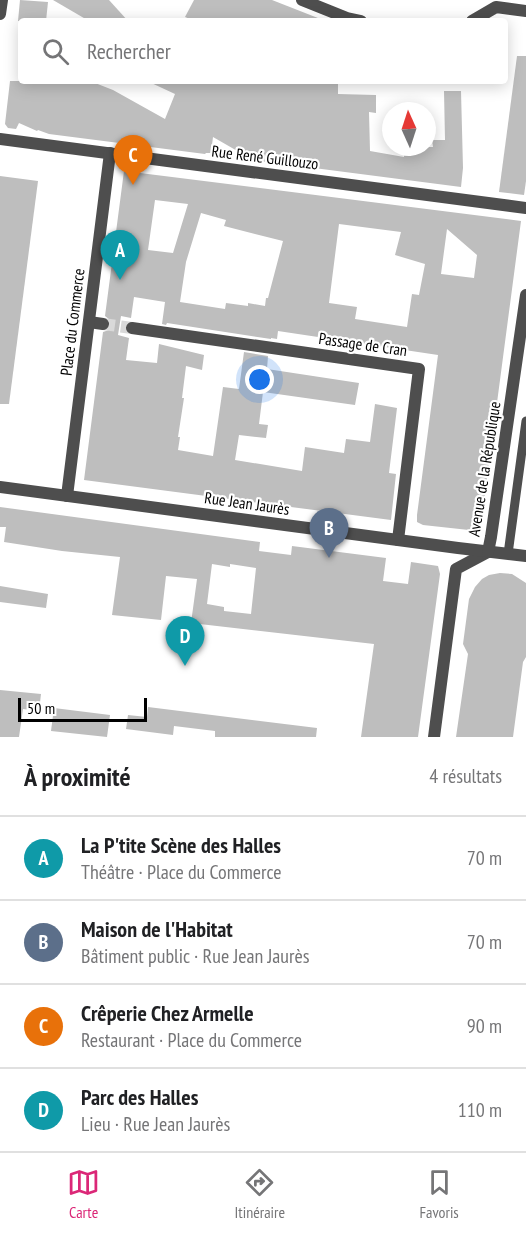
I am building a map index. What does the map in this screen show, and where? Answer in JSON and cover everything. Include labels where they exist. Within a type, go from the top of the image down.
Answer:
[{"type":"street","points":[[0,14],[2,0]]},
{"type":"street","points":[[302,0],[347,18]]},
{"type":"street","points":[[476,18],[496,4],[526,11]]},
{"type":"street","name":"Rue René Guillouzo","points":[[0,139],[526,208]]},
{"type":"street","name":"Place du Commerce","points":[[67,496],[110,153]]},
{"type":"street","name":"Avenue de la République","points":[[434,737],[456,569],[488,552],[526,295]]},
{"type":"street","points":[[89,322],[103,324]]},
{"type":"street","name":"Passage de Cran","points":[[132,328],[419,369],[399,540]]},
{"type":"street","name":"Rue Jean Jaurès","points":[[0,487],[526,556]]},
{"type":"lane","name":"Avenue de la République","points":[[508,554],[526,421]]},
{"type":"building","points":[[20,0],[48,2],[46,18],[18,18]]},
{"type":"building","points":[[53,0],[109,0],[125,18],[84,18]]},
{"type":"building","points":[[194,0],[272,0],[318,18],[188,18],[185,17]]},
{"type":"building","points":[[517,56],[526,56],[524,195],[499,192]]},
{"type":"building","points":[[10,81],[18,81],[18,84],[98,84],[165,119],[175,94],[153,84],[338,84],[338,94],[376,95],[376,113],[369,112],[370,151],[382,153],[382,156],[436,156],[436,140],[445,140],[444,91],[461,91],[463,168],[461,187],[253,160],[213,137],[211,153],[205,154],[49,134],[19,123],[16,129],[8,128],[5,124]]},
{"type":"building","points":[[124,171],[521,221],[481,524],[478,531],[423,525],[417,522],[438,355],[278,331],[277,339],[271,339],[167,323],[166,325],[162,324],[165,302],[134,297],[131,318],[121,316],[118,335],[129,338],[126,360],[157,363],[159,344],[204,355],[202,370],[186,366],[178,450],[213,456],[223,387],[239,389],[244,352],[268,356],[267,369],[359,383],[355,405],[263,392],[259,424],[268,425],[266,438],[239,435],[235,460],[302,471],[305,447],[344,453],[346,439],[370,442],[375,404],[397,408],[389,473],[396,474],[391,520],[84,480],[103,332],[109,330],[111,325],[110,320],[105,316]],"holes":[[[155,200],[188,204],[173,253],[148,250]],[[201,213],[226,220],[224,226],[283,241],[265,306],[226,303],[225,309],[180,302],[186,262]],[[339,224],[401,232],[395,255],[425,264],[419,295],[412,294],[407,327],[355,319],[357,307],[329,303]],[[447,229],[477,255],[474,278],[441,274]]]},
{"type":"building","points":[[0,176],[38,181],[9,404],[0,404]]},
{"type":"building","points":[[0,507],[260,542],[259,551],[291,555],[292,546],[386,558],[383,581],[408,584],[411,562],[438,566],[440,574],[418,737],[361,737],[374,644],[191,623],[197,579],[166,576],[161,620],[112,615],[120,557],[4,542],[6,527],[0,527]],"holes":[[[212,564],[230,567],[230,564],[256,568],[251,614],[224,611],[224,607],[207,604]]]},
{"type":"building","points":[[500,573],[512,574],[526,583],[526,657],[523,662],[513,737],[456,737],[468,654],[463,644],[469,599],[482,579]]},
{"type":"building","points":[[0,586],[48,594],[46,608],[0,602]]},
{"type":"building","points":[[0,690],[41,694],[39,711],[23,709],[19,737],[0,737]]},
{"type":"building","points":[[148,707],[317,728],[316,737],[215,737],[215,731],[174,726],[173,735],[126,729],[128,715],[147,717]]},
{"type":"building","points":[[54,708],[110,715],[107,737],[51,731]]},
{"type":"tunnel","points":[[103,324],[132,328]]},
{"type":"place","name":"Crêperie Chez Armelle","points":[[133,185]]},
{"type":"place","name":"La P'tite Scène des Halles","points":[[120,280]]},
{"type":"place","name":"Maison de l'Habitat","points":[[329,558]]},
{"type":"place","name":"Parc des Halles","points":[[185,666]]}]
